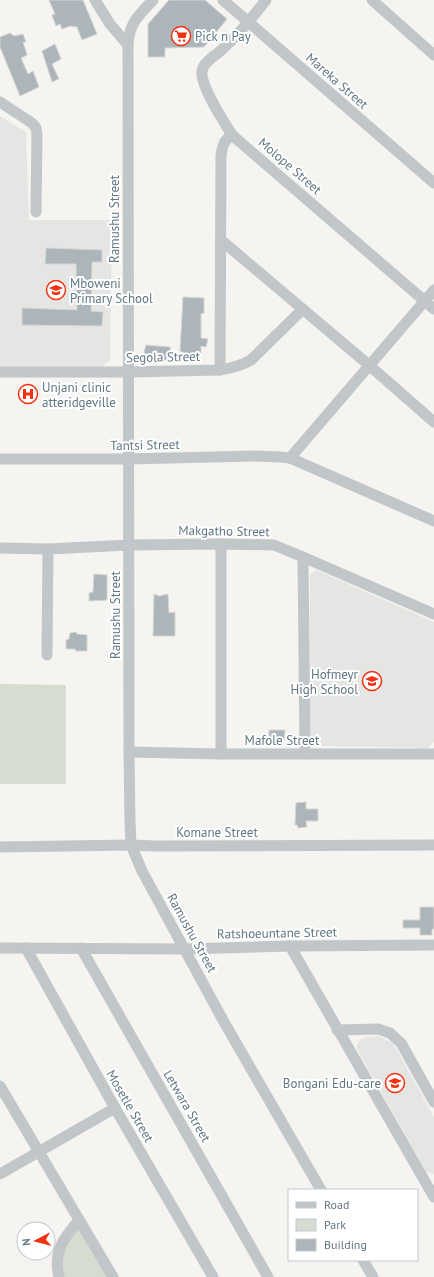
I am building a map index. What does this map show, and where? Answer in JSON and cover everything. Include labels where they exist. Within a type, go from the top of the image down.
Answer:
[{"type":"street","points":[[95,0],[110,24],[128,45]]},
{"type":"street","name":"Ramushu Street","points":[[153,0],[134,22],[130,29],[128,45],[129,752],[131,844],[148,883],[224,1022],[320,1189]]},
{"type":"street","name":"Mareka Street","points":[[223,0],[434,183]]},
{"type":"street","name":"Molope Street","points":[[266,0],[234,39],[206,63],[202,69],[203,80],[213,102],[232,135],[434,309]]},
{"type":"street","points":[[372,0],[434,55]]},
{"type":"street","points":[[0,102],[32,123],[36,128],[36,212]]},
{"type":"street","points":[[220,370],[221,155],[222,146],[226,139],[232,135]]},
{"type":"street","points":[[221,240],[434,422]]},
{"type":"street","points":[[290,458],[434,290]]},
{"type":"street","name":"Segola Street","points":[[0,372],[220,370],[242,365],[251,360],[303,309]]},
{"type":"street","name":"Tantsi Street","points":[[0,459],[129,459],[255,456],[290,458],[434,521]]},
{"type":"street","name":"Makgatho Street","points":[[0,548],[48,548],[129,544],[274,545],[434,614]]},
{"type":"street","points":[[220,544],[221,754]]},
{"type":"street","points":[[47,655],[48,548]]},
{"type":"street","points":[[303,557],[305,754]]},
{"type":"street","name":"Mafole Street","points":[[129,752],[221,754],[434,754]]},
{"type":"street","name":"Komane Street","points":[[0,847],[131,844],[155,846],[434,845]]},
{"type":"street","name":"Ratshoeuntane Street","points":[[0,948],[184,949],[290,946],[434,945]]},
{"type":"street","points":[[290,946],[337,1030],[431,1185],[434,1197]]},
{"type":"street","name":"Mosetle Street","points":[[26,948],[115,1108],[212,1277]]},
{"type":"street","name":"Letwara Street","points":[[80,948],[268,1277]]},
{"type":"street","points":[[337,1030],[378,1029],[390,1033],[401,1044],[434,1102]]},
{"type":"street","points":[[0,1086],[113,1277]]},
{"type":"street","points":[[0,1174],[115,1108]]},
{"type":"street","points":[[59,1277],[57,1258],[61,1245],[79,1220]]},
{"type":"street","points":[[363,1261],[373,1277]]},
{"type":"shaded area","name":"Mboweni Primary School","points":[[0,116],[26,132],[29,220],[112,220],[110,360],[102,367],[0,368]]},
{"type":"shaded area","name":"Hofmeyr High School","points":[[317,570],[434,622],[434,742],[428,748],[318,746],[309,740],[310,574]]},
{"type":"shaded area","name":"Bongani Edu-care","points":[[378,1036],[393,1043],[434,1117],[434,1174],[426,1172],[357,1049],[357,1045],[360,1040],[366,1037]]},
{"type":"green space","points":[[0,684],[66,685],[66,784],[0,784]]},
{"type":"green space","points":[[78,1229],[83,1231],[110,1277],[62,1277],[63,1246]]},
{"type":"building","points":[[49,0],[83,0],[97,34],[82,40],[77,27],[70,26],[62,29],[60,24],[56,26],[52,15],[55,14]]},
{"type":"building","name":"Pick n Pay","points":[[169,0],[205,0],[227,19],[204,47],[165,48],[165,57],[148,57],[148,24]]},
{"type":"building","points":[[10,33],[14,36],[23,34],[26,42],[23,42],[27,55],[21,58],[28,74],[33,71],[39,87],[20,96],[0,47],[0,37]]},
{"type":"building","points":[[55,44],[61,59],[52,64],[59,79],[52,82],[42,51]]},
{"type":"building","name":"Mboweni Primary School","points":[[46,248],[102,250],[102,262],[92,262],[91,311],[103,312],[102,326],[22,325],[22,308],[77,310],[76,264],[45,264]]},
{"type":"building","points":[[183,297],[204,298],[204,313],[201,314],[201,338],[208,339],[206,347],[201,346],[201,354],[187,354],[180,351]]},
{"type":"building","points":[[146,345],[170,347],[171,361],[146,360],[144,352]]},
{"type":"building","points":[[94,574],[107,575],[107,600],[89,601],[89,593],[93,592]]},
{"type":"building","points":[[154,594],[159,596],[168,594],[169,613],[175,612],[175,636],[153,636]]},
{"type":"building","points":[[76,632],[77,634],[87,635],[87,651],[66,649],[66,640],[69,639],[70,633]]},
{"type":"building","points":[[269,730],[285,730],[284,740],[269,741]]},
{"type":"building","points":[[306,802],[306,809],[318,809],[318,821],[306,821],[307,827],[298,828],[297,825],[295,825],[296,803]]},
{"type":"building","points":[[420,907],[434,907],[434,929],[432,929],[432,935],[420,935],[420,928],[403,928],[403,920],[420,920]]},
{"type":"place","name":"Pick n Pay","points":[[181,36]]},
{"type":"place","name":"Mboweni Primary School","points":[[56,290]]},
{"type":"place","name":"Unjani clinic atteridgeville","points":[[28,394]]},
{"type":"place","name":"Hofmeyr High School","points":[[372,681]]},
{"type":"place","name":"Bongani Edu-care","points":[[395,1083]]}]
